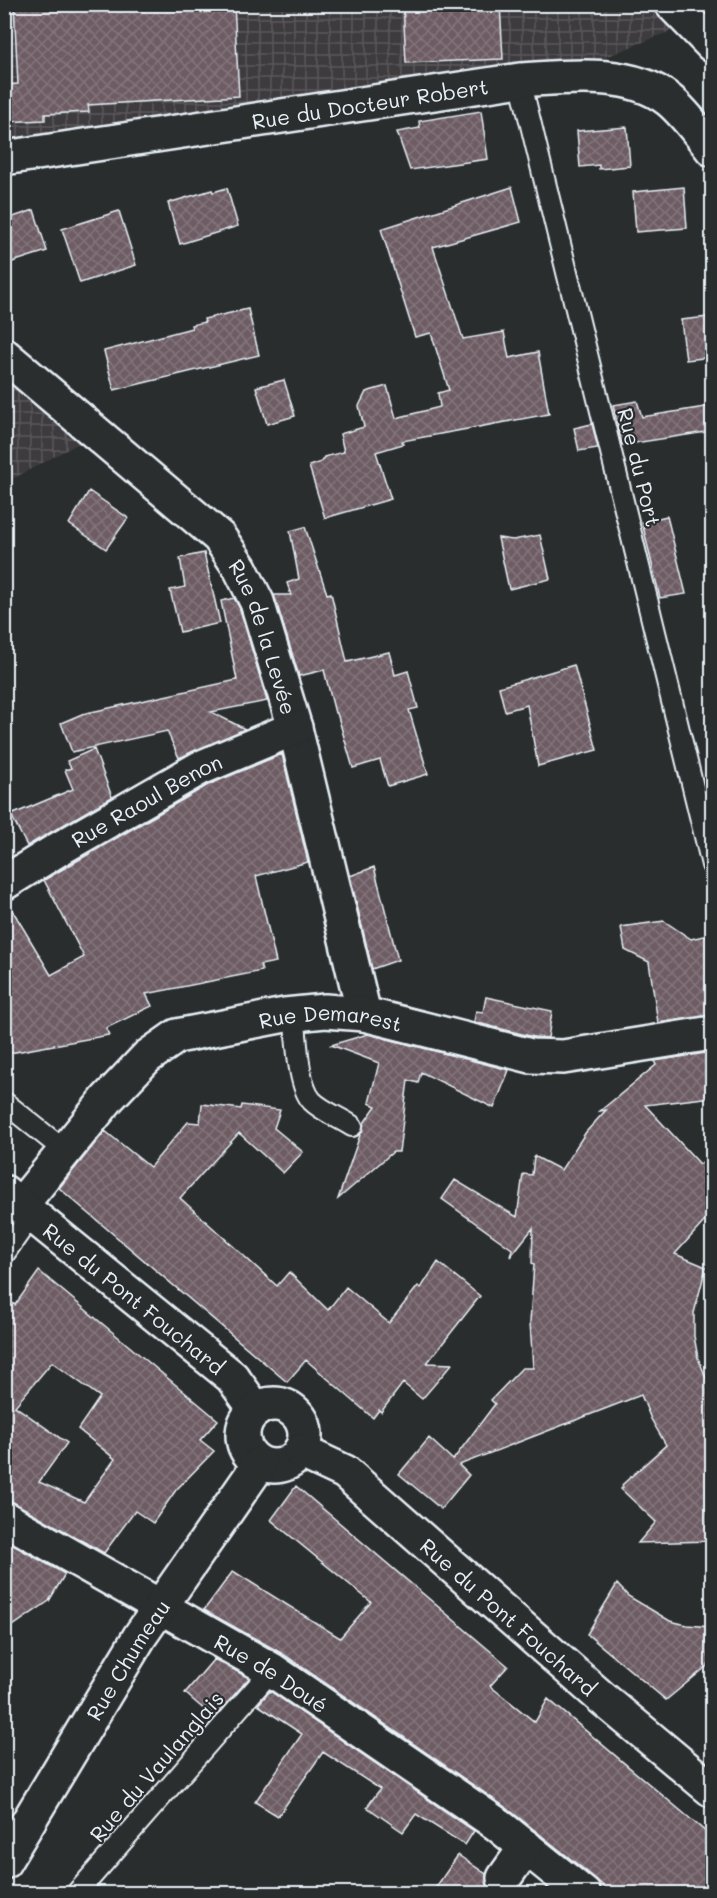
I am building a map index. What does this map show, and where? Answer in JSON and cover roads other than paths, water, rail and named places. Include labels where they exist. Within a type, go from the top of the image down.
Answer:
[{"type":"street","points":[[672,4],[712,45]]},
{"type":"street","name":"Rue du Docteur Robert","points":[[4,158],[520,80],[578,77],[638,82],[669,100],[712,149]]},
{"type":"street","name":"Rue de la Levée","points":[[4,355],[219,537],[240,568],[257,602],[295,728],[364,1014]]},
{"type":"street","name":"Rue Raoul Benon","points":[[4,883],[200,768],[295,728]]},
{"type":"street","name":"Rue Demarest","points":[[19,1204],[108,1098],[147,1057],[177,1036],[294,1014],[325,1011],[364,1014],[531,1056],[563,1057],[712,1033]]},
{"type":"street","name":"Rue du Pont Fouchard","points":[[19,1204],[232,1377],[256,1410]]},
{"type":"street","points":[[275,1404],[294,1412],[304,1430],[304,1441],[300,1451],[294,1458],[278,1466],[260,1463],[246,1448],[243,1438],[248,1418],[256,1410],[275,1404]]},
{"type":"street","name":"Rue du Pont Fouchard","points":[[300,1451],[345,1472],[602,1698],[712,1790]]},
{"type":"street","name":"Rue Chumeau","points":[[4,1862],[160,1605],[260,1463]]},
{"type":"street","name":"Rue de Doué","points":[[4,1518],[272,1670],[497,1824],[584,1893]]},
{"type":"street","points":[[504,1878],[526,1847]]},
{"type":"lane","name":"Rue du Port","points":[[520,80],[712,865]]},
{"type":"lane","points":[[294,1014],[303,1078],[312,1101],[352,1126]]},
{"type":"lane","points":[[4,1102],[65,1151]]},
{"type":"lane","points":[[4,1254],[19,1204]]},
{"type":"lane","name":"Rue du Vaulanglais","points":[[76,1893],[272,1670]]}]
